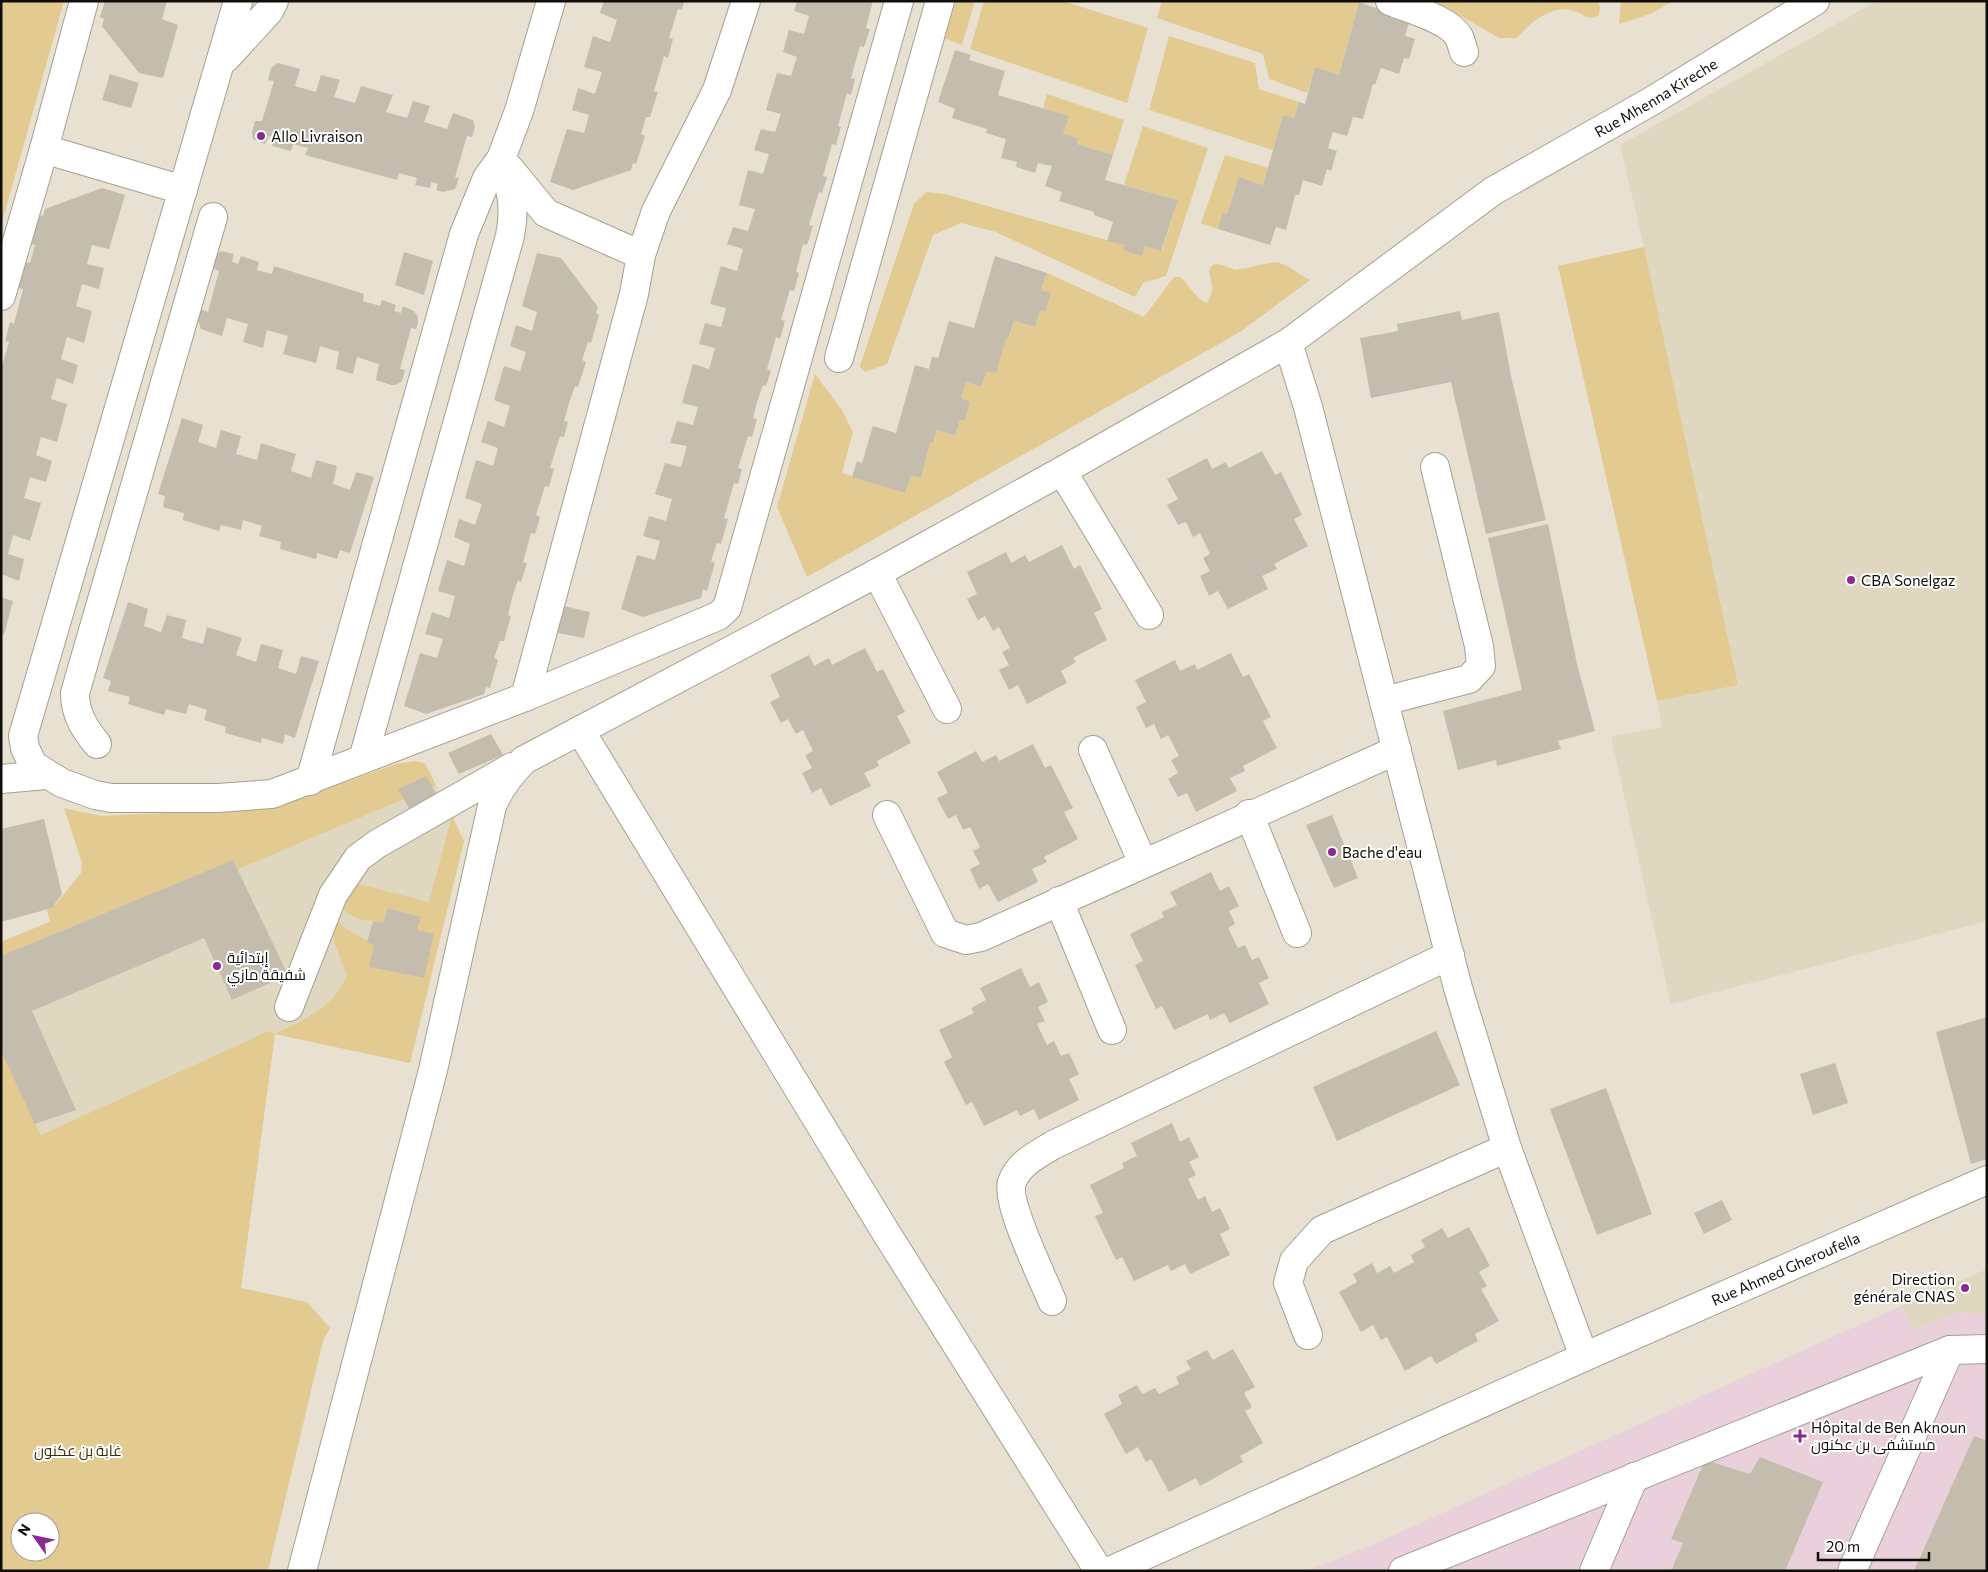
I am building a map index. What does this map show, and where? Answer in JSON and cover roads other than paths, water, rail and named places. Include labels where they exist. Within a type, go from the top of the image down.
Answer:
[{"type":"street","points":[[1,296],[44,149],[84,1]]},
{"type":"street","points":[[238,1],[222,62],[209,98],[25,723],[23,736],[25,748],[33,765],[46,775],[78,791],[111,798],[218,798],[272,794],[310,781],[525,696],[718,616],[727,608],[898,1]]},
{"type":"street","points":[[222,62],[269,11],[274,1]]},
{"type":"street","points":[[310,781],[464,234],[487,178],[501,159],[519,111],[551,1]]},
{"type":"street","points":[[525,696],[634,294],[641,255],[656,211],[717,90],[746,1]]},
{"type":"street","points":[[839,358],[940,1]]},
{"type":"street","points":[[1390,1],[1440,21],[1458,36],[1464,52]]},
{"type":"street","name":"Rue Mhenna Kireche","points":[[289,1007],[332,895],[358,858],[377,844],[524,760],[1062,472],[1288,343],[1493,191],[1658,96],[1815,1]]},
{"type":"street","points":[[44,149],[183,190]]},
{"type":"street","points":[[501,159],[546,212],[641,255]]},
{"type":"street","points":[[363,759],[510,236],[514,212],[510,184],[501,159]]},
{"type":"street","points":[[97,744],[82,725],[74,693],[213,217]]},
{"type":"street","points":[[1288,343],[1308,407],[1450,955],[1507,1148],[1584,1358]]},
{"type":"street","points":[[1384,701],[1469,678],[1481,666],[1479,646],[1435,467]]},
{"type":"street","points":[[1062,472],[1150,615]]},
{"type":"street","points":[[877,572],[947,709]]},
{"type":"street","points":[[580,730],[890,1240],[1099,1571]]},
{"type":"street","points":[[1093,750],[1144,863]]},
{"type":"street","points":[[887,815],[945,932],[966,940],[980,937],[1250,814],[1397,750]]},
{"type":"street","points":[[302,1571],[433,1070],[492,806],[500,789],[511,773],[524,760]]},
{"type":"street","points":[[1,779],[46,775]]},
{"type":"street","points":[[1250,814],[1298,933]]},
{"type":"street","points":[[1059,902],[1112,1030]]},
{"type":"street","points":[[1052,1301],[1013,1205],[1011,1183],[1023,1163],[1053,1145],[1450,955]]},
{"type":"street","points":[[1308,1335],[1288,1283],[1294,1261],[1322,1230],[1507,1148]]},
{"type":"street","name":"Rue Ahmed Gheroufella","points":[[1110,1571],[1584,1358],[1987,1180]]},
{"type":"street","points":[[1403,1571],[1950,1350],[1987,1349]]},
{"type":"street","points":[[1852,1571],[1950,1350]]},
{"type":"street","points":[[1594,1571],[1634,1477]]},
{"type":"place","name":"Allo Livraison","points":[[261,136]]},
{"type":"place","name":"CBA Sonelgaz","points":[[1851,580]]},
{"type":"place","name":"Bache d'eau","points":[[1332,852]]},
{"type":"place","name":"إبتدائية شفيقة مازي","points":[[217,966]]},
{"type":"place","name":"Direction générale CNAS","points":[[1965,1288]]},
{"type":"place","name":"Hôpital de Ben Aknoun مستشفى بن عكنون","points":[[1800,1436]]},
{"type":"park label","name":"غابة بن عكنون","points":[[78,1450]]}]
